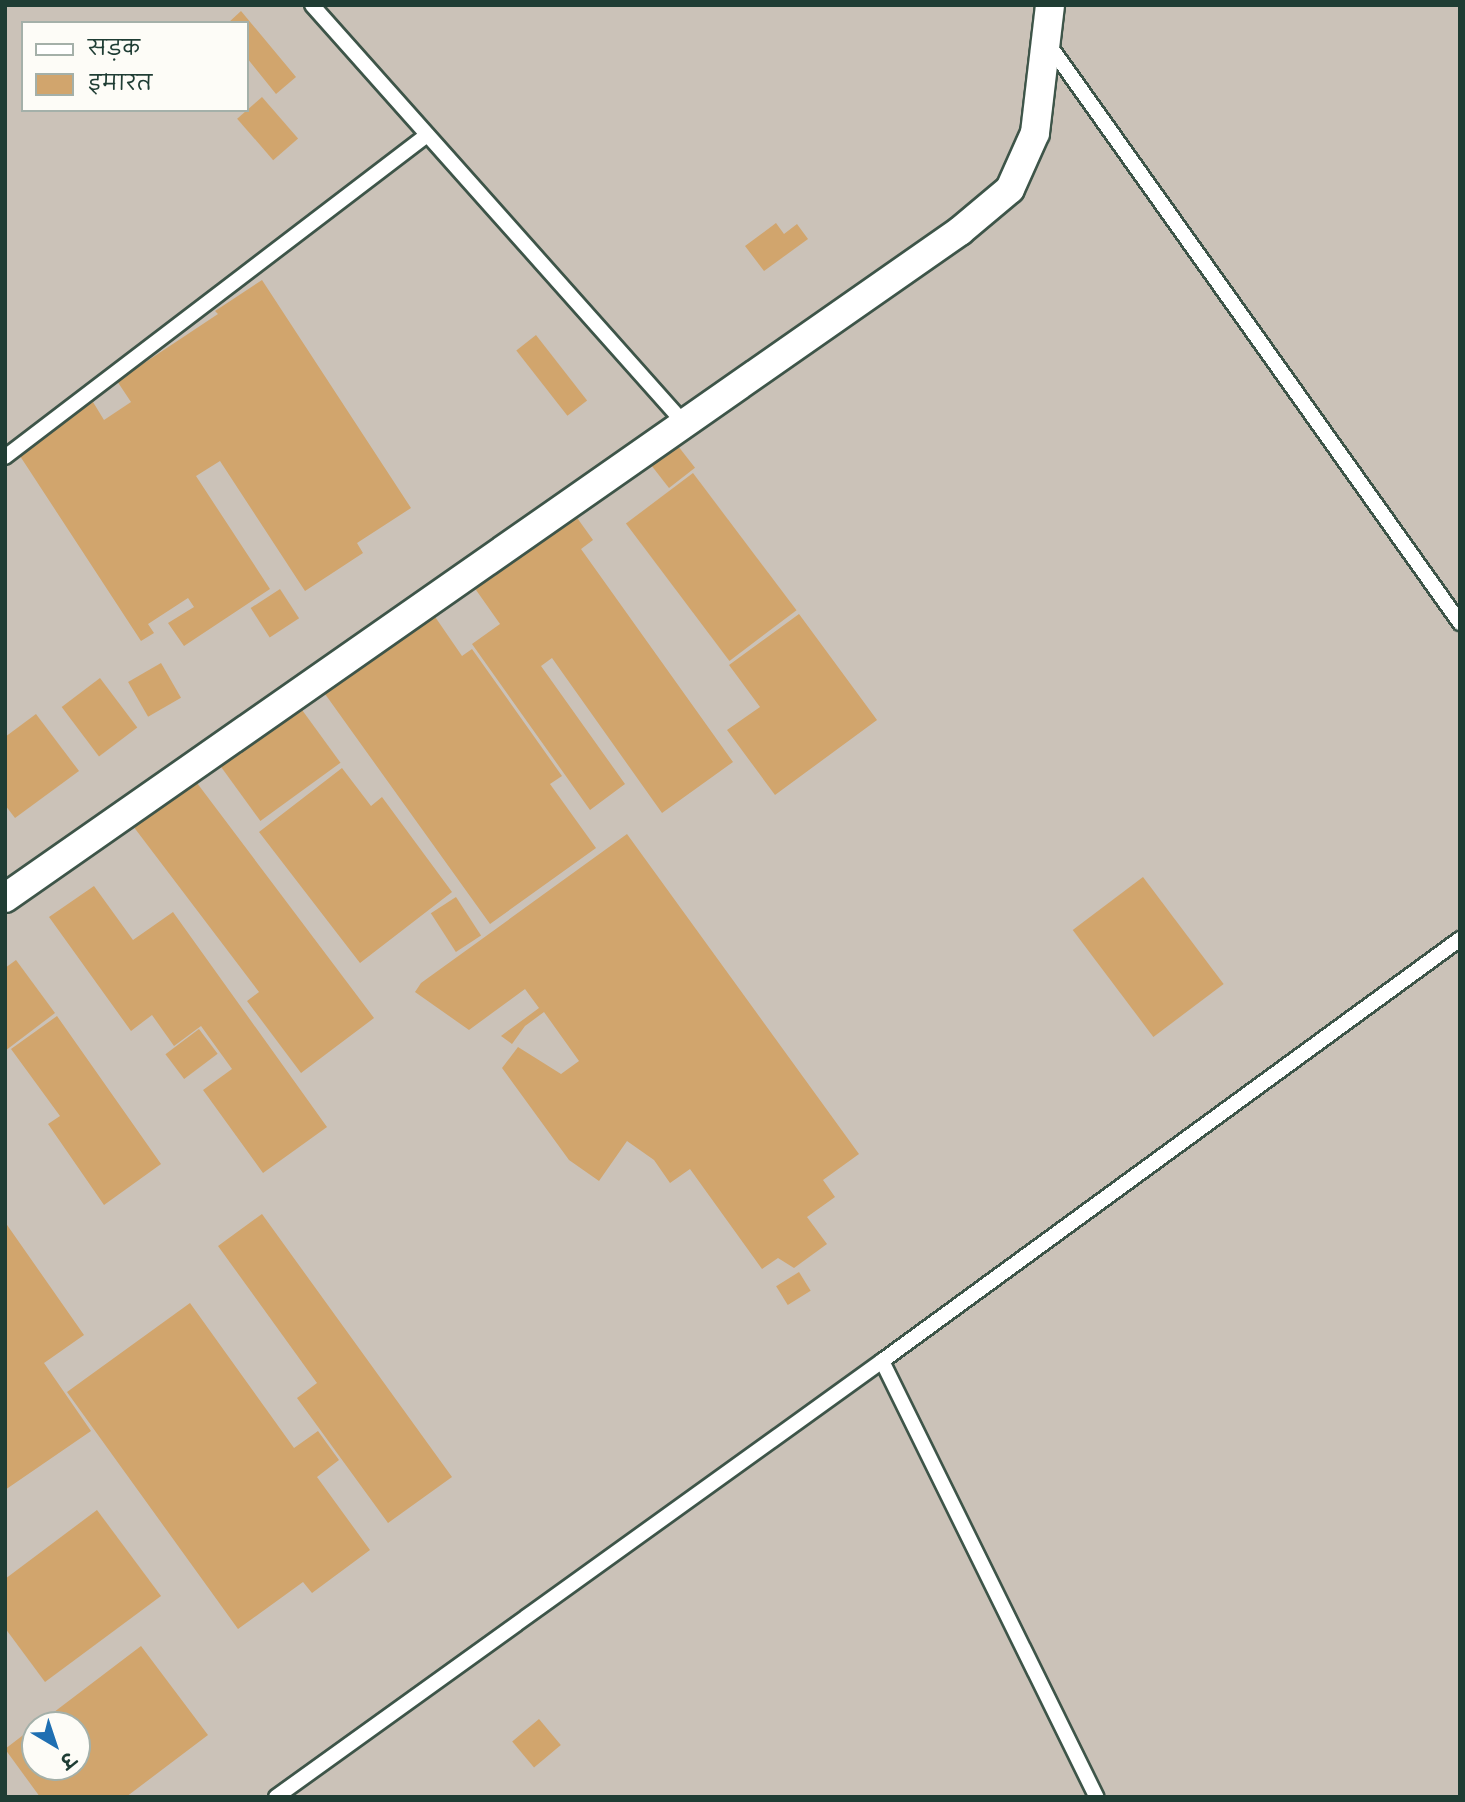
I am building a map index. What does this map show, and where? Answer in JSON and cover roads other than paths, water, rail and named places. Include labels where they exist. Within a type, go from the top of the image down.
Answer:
[{"type":"street","points":[[5,898],[960,232],[1010,189],[1035,133],[1050,5]]},
{"type":"lane","points":[[312,5],[684,423]]},
{"type":"lane","points":[[1046,42],[1460,623]]},
{"type":"lane","points":[[5,457],[428,135]]},
{"type":"lane","points":[[276,1797],[882,1361],[1460,939]]},
{"type":"lane","points":[[882,1361],[1097,1797]]}]
